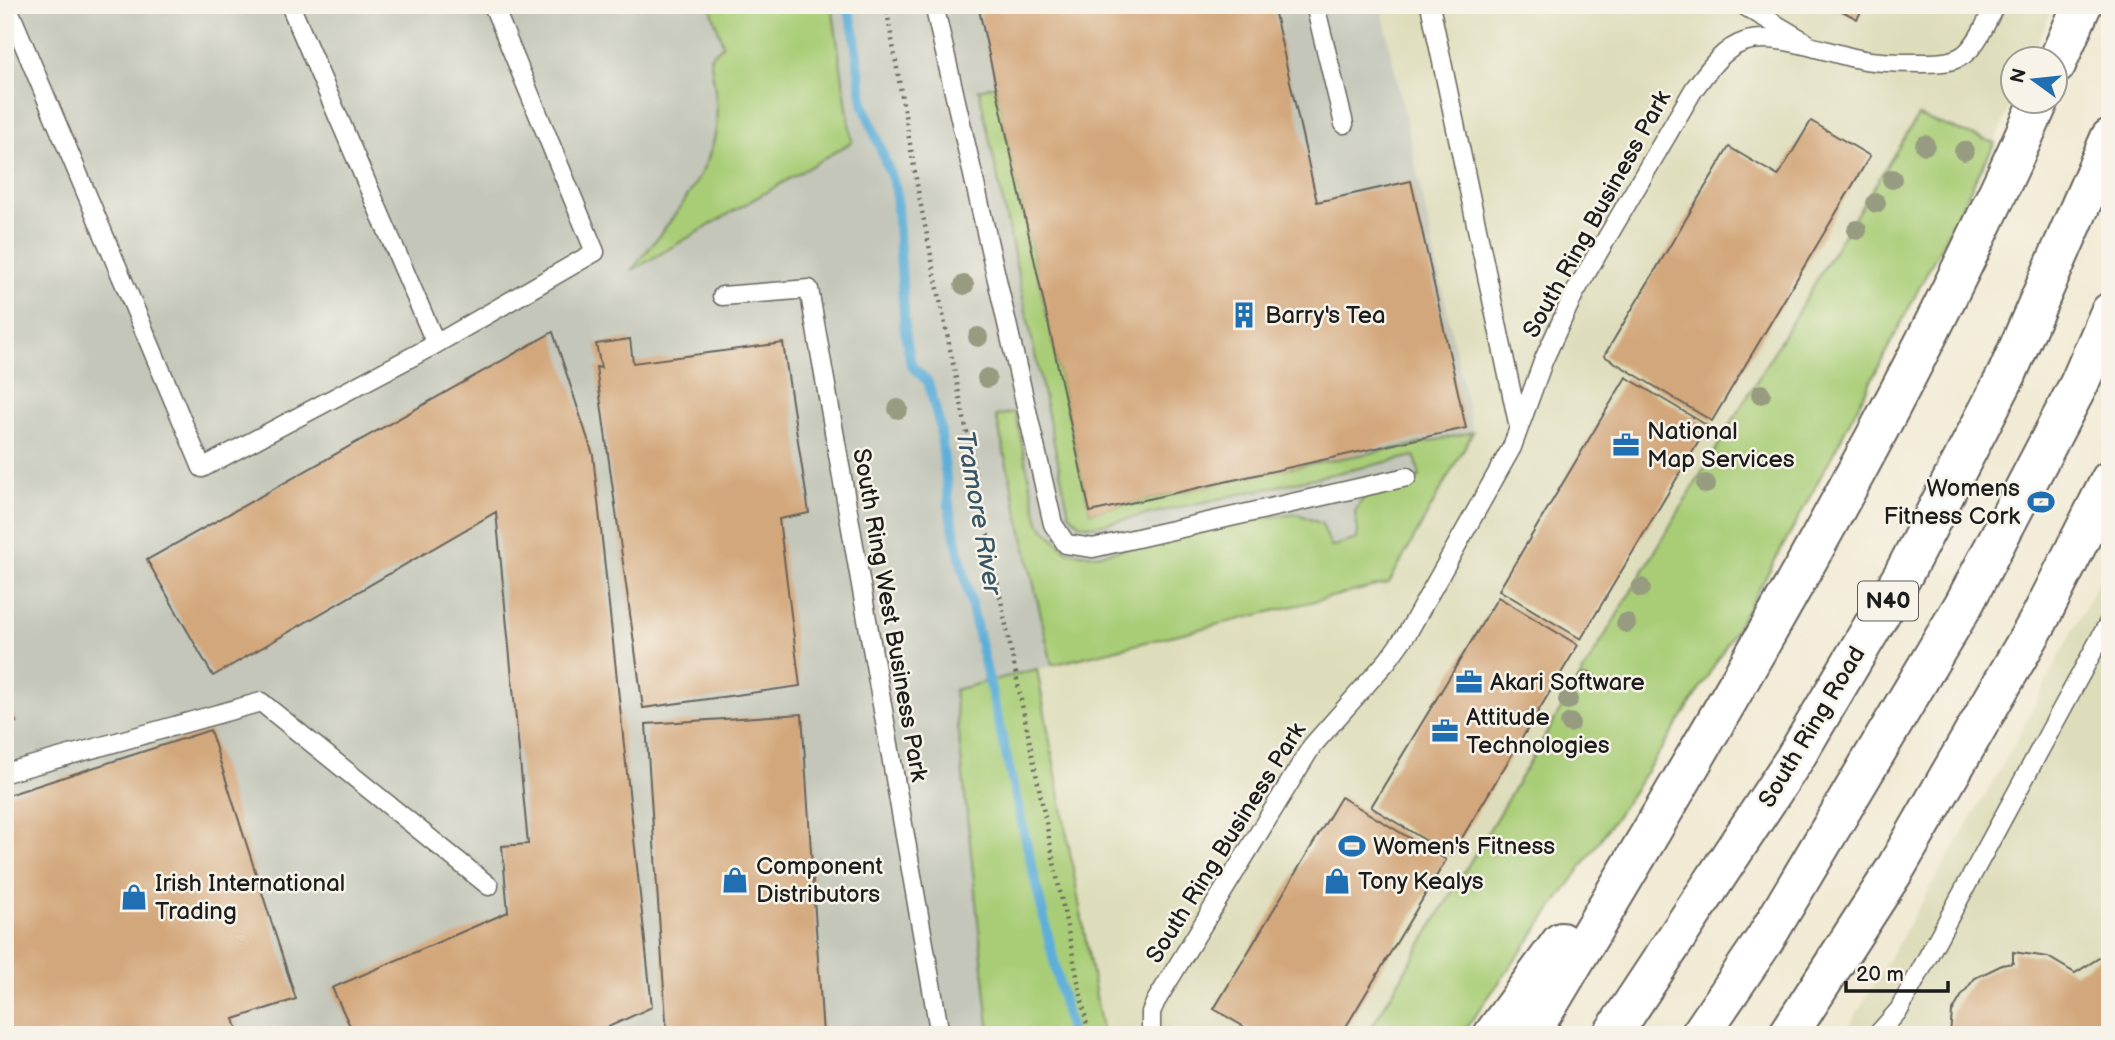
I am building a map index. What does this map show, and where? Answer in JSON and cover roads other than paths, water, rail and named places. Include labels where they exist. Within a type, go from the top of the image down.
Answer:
[{"type":"highway","points":[[2064,46],[2082,5]]},
{"type":"highway","points":[[1528,1035],[1689,768],[1870,447],[1991,208],[2033,116]]},
{"type":"highway","name":"South Ring Road","points":[[1612,1035],[1796,758],[1903,575],[2007,374],[2110,138]]},
{"type":"highway","name":"N40","points":[[1700,1035],[1765,939],[1964,604],[2079,384],[2110,312]]},
{"type":"highway","points":[[1788,1035],[1894,871],[2039,620],[2110,480]]},
{"type":"highway","points":[[1493,1035],[1689,768]]},
{"type":"lane","points":[[7,5],[202,468],[436,344],[595,252],[493,5]]},
{"type":"lane","points":[[290,5],[436,344]]},
{"type":"lane","points":[[934,5],[1053,524],[1066,544],[1093,548],[1407,477]]},
{"type":"lane","points":[[1315,5],[1344,124]]},
{"type":"lane","points":[[1430,5],[1519,428]]},
{"type":"lane","points":[[1743,5],[1816,48]]},
{"type":"lane","name":"South Ring Business Park","points":[[1153,1031],[1156,1001],[1312,746],[1388,660],[1408,632],[1502,467],[1548,349],[1574,294],[1709,69],[1735,46],[1745,41],[1785,41],[1863,60],[1939,63],[1953,61],[1967,53],[1995,5]]},
{"type":"lane","name":"South Ring West Business Park","points":[[722,296],[809,289],[940,1035]]},
{"type":"lane","points":[[1877,1035],[1899,1010],[2110,620]]},
{"type":"lane","points":[[5,773],[261,702],[489,886]]},
{"type":"waterway","name":"Tramore River","points":[[847,5],[854,31],[863,103],[896,189],[905,331],[911,365],[928,382],[940,426],[950,513],[1071,1035]]},
{"type":"place","name":"Barry's Tea","points":[[1244,315]]},
{"type":"place","name":"National Map Services","points":[[1626,445]]},
{"type":"place","name":"Womens Fitness Cork","points":[[2041,502]]},
{"type":"place","name":"Akari Software","points":[[1469,682]]},
{"type":"place","name":"Attitude Technologies","points":[[1445,731]]},
{"type":"place","name":"Women's Fitness","points":[[1352,846]]},
{"type":"place","name":"Component Distributors","points":[[735,880]]},
{"type":"place","name":"Tony Kealys","points":[[1337,881]]},
{"type":"place","name":"Irish International Trading","points":[[134,897]]}]
